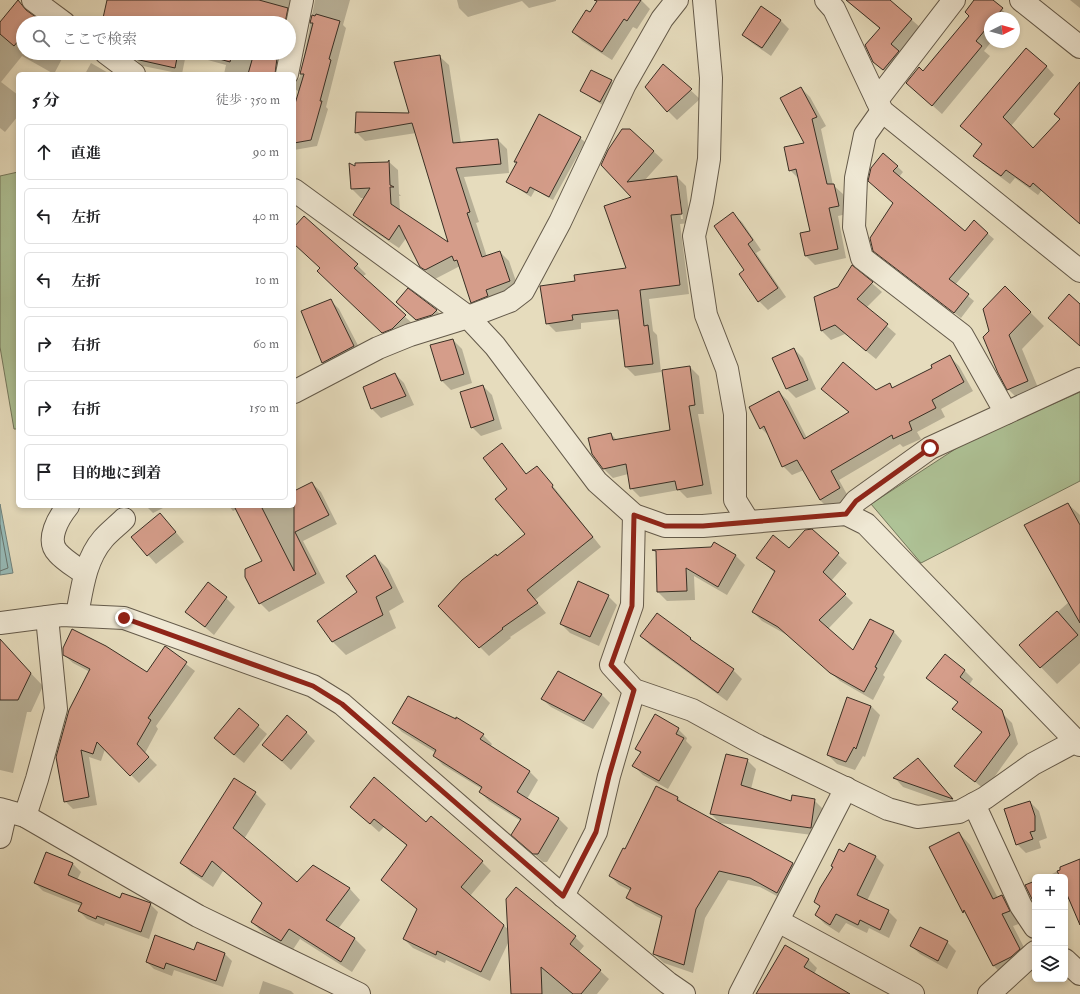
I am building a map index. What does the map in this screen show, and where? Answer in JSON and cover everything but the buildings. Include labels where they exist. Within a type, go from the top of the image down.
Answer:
[{"type":"street","points":[[33,0],[55,16]]},
{"type":"street","points":[[296,30],[302,0]]},
{"type":"street","points":[[296,391],[378,348],[410,335],[468,317],[510,301],[522,291],[560,222],[625,84],[662,19],[677,0]]},
{"type":"street","points":[[704,0],[711,78],[709,159],[702,202],[694,236],[706,314],[727,368],[735,414],[735,500],[748,521]]},
{"type":"street","points":[[826,0],[834,10],[879,106],[1080,271]]},
{"type":"street","points":[[954,0],[879,106],[865,135],[856,178],[854,227],[862,258],[962,335],[1006,412]]},
{"type":"street","points":[[1021,0],[1080,46]]},
{"type":"street","points":[[115,60],[131,72]]},
{"type":"street","points":[[287,72],[290,60]]},
{"type":"street","points":[[296,191],[468,317],[495,346],[597,482],[634,515],[665,526],[703,526],[748,521],[846,514],[866,524],[1078,743],[1033,764],[985,798],[959,812],[917,817],[888,809],[754,744],[692,710],[634,690],[611,665],[632,606],[634,515]]},
{"type":"street","points":[[846,514],[856,501],[930,448],[1080,378]]},
{"type":"street","points":[[66,508],[60,516],[52,539],[56,552],[85,574]]},
{"type":"street","points":[[77,615],[85,574],[91,558],[103,539],[124,519]]},
{"type":"street","points":[[0,623],[77,615],[124,618],[313,686],[342,704],[563,896],[668,983],[684,994]]},
{"type":"street","points":[[0,837],[10,812],[37,779],[56,709],[47,617]]},
{"type":"street","points":[[563,896],[596,832],[609,776],[634,690]]},
{"type":"street","points":[[740,994],[846,788]]},
{"type":"street","points":[[974,804],[1021,906],[1032,922]]},
{"type":"street","points":[[10,812],[198,916],[359,994]]},
{"type":"street","points":[[778,921],[913,994]]},
{"type":"street","points":[[989,994],[1032,955]]},
{"type":"street","points":[[1068,963],[1080,974]]},
{"type":"green space","points":[[16,172],[16,429],[14,429],[0,347],[0,176]]},
{"type":"green space","points":[[1080,392],[1080,481],[921,563],[871,504],[963,444]]},
{"type":"water","points":[[0,504],[13,573],[0,575]]},
{"type":"route","points":[[124,618],[265,667],[313,686],[342,704],[563,896],[596,832],[609,776],[634,690],[611,665],[632,606],[634,515],[665,526],[703,526],[748,521],[846,514],[856,501],[930,448]]}]
